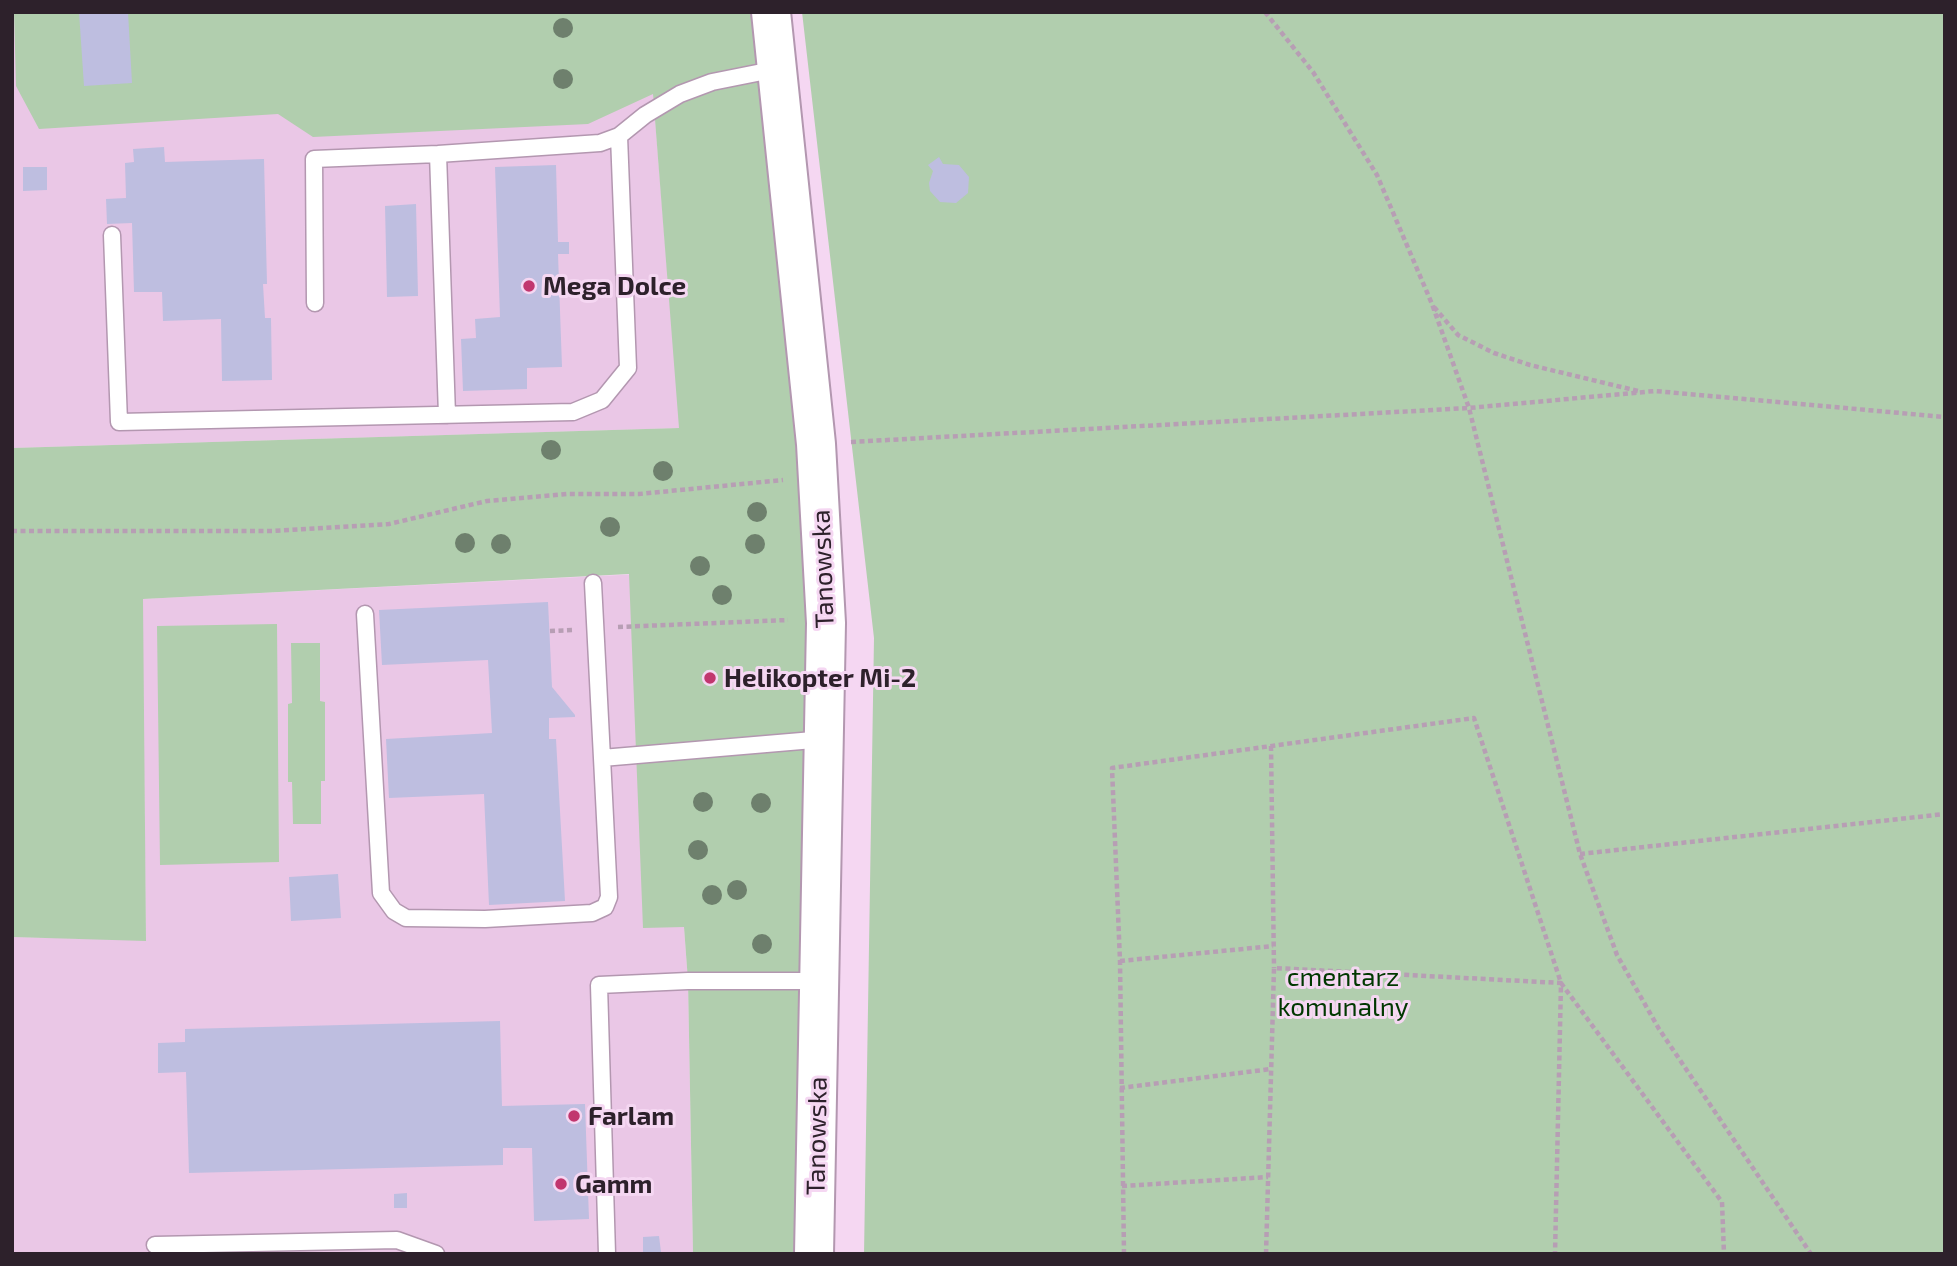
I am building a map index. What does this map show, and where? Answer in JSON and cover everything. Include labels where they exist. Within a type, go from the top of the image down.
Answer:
[{"type":"main road","name":"Tanowska","points":[[771,12],[817,460],[826,623],[814,1254]]},
{"type":"lane","points":[[315,303],[314,159],[438,155],[600,144],[620,136],[645,115],[680,94],[712,82],[777,69]]},
{"type":"lane","points":[[112,235],[119,422],[573,412],[602,400],[628,368],[620,136]]},
{"type":"lane","points":[[438,155],[447,415]]},
{"type":"lane","points":[[365,614],[381,893],[394,911],[406,918],[485,919],[592,913],[605,907],[610,897],[593,583]]},
{"type":"lane","points":[[603,758],[825,739]]},
{"type":"lane","points":[[607,1254],[599,985],[688,981],[820,981]]},
{"type":"lane","points":[[155,1245],[397,1240],[436,1254]]},
{"type":"path","points":[[1265,12],[1313,72],[1377,175],[1432,304],[1469,408],[1580,854],[1617,955],[1659,1029],[1811,1254]]},
{"type":"path","points":[[1432,304],[1458,335],[1494,353],[1530,365],[1642,392]]},
{"type":"path","points":[[12,531],[272,531],[389,524],[487,501],[567,494],[639,495],[817,460],[1655,391],[1945,417]]},
{"type":"path","points":[[550,631],[788,620]]},
{"type":"path","points":[[1124,1254],[1120,961],[1112,768],[1474,718],[1561,983],[1722,1202],[1724,1254]]},
{"type":"path","points":[[1266,1254],[1273,968],[1270,746]]},
{"type":"path","points":[[1580,854],[1945,814]]},
{"type":"path","points":[[1120,961],[1273,946]]},
{"type":"path","points":[[1273,968],[1561,983]]},
{"type":"path","points":[[1555,1254],[1561,983]]},
{"type":"path","points":[[1120,1088],[1271,1069]]},
{"type":"path","points":[[1122,1186],[1268,1177]]},
{"type":"shaded area","points":[[12,12],[643,12],[653,94],[680,428],[12,448]]},
{"type":"shaded area","points":[[681,572],[684,927],[688,981],[693,1254],[12,1254],[12,937],[146,940],[142,599]]},
{"type":"green space","points":[[14,12],[753,12],[795,434],[809,676],[800,1254],[693,1254],[688,981],[684,927],[643,928],[629,574],[143,599],[146,941],[12,937],[12,448],[679,428],[653,94],[588,124],[313,137],[278,114],[39,129],[16,86]]},
{"type":"green space","name":"cmentarz komunalny","points":[[802,12],[1945,12],[1945,1254],[864,1254],[874,638]]},
{"type":"green space","points":[[277,624],[279,862],[160,865],[157,626]]},
{"type":"green space","points":[[291,643],[320,643],[320,701],[325,702],[325,781],[321,781],[321,824],[293,824],[292,782],[288,782],[288,704],[292,703]]},
{"type":"building","points":[[79,12],[128,12],[132,83],[84,86]]},
{"type":"building","points":[[164,147],[165,162],[264,159],[267,284],[263,284],[265,318],[271,318],[272,380],[222,381],[221,319],[163,321],[162,292],[134,292],[132,223],[107,224],[106,199],[126,198],[125,163],[134,162],[133,149]]},
{"type":"building","points":[[939,157],[943,164],[959,165],[969,177],[968,193],[956,203],[940,202],[930,191],[929,183],[933,171],[928,165]]},
{"type":"building","name":"Mega Dolce","points":[[556,165],[558,242],[569,242],[569,254],[558,254],[562,367],[527,368],[527,389],[463,391],[461,339],[476,338],[475,319],[500,317],[495,167]]},
{"type":"building","points":[[23,167],[47,167],[47,190],[23,191]]},
{"type":"building","points":[[416,204],[418,296],[387,297],[385,206]]},
{"type":"building","points":[[548,602],[552,687],[575,715],[549,718],[549,739],[556,739],[565,901],[489,905],[484,794],[389,798],[386,739],[492,733],[488,660],[382,665],[379,610]]},
{"type":"building","points":[[338,874],[341,918],[291,921],[289,877]]},
{"type":"building","points":[[500,1021],[502,1106],[585,1104],[589,1219],[534,1221],[532,1148],[503,1148],[503,1165],[189,1173],[186,1072],[158,1073],[158,1043],[185,1042],[185,1029]]},
{"type":"building","points":[[407,1193],[407,1208],[394,1208],[394,1194]]},
{"type":"building","points":[[659,1236],[661,1252],[643,1253],[643,1237]]},
{"type":"place","name":"Mega Dolce","points":[[529,286]]},
{"type":"place","name":"Helikopter Mi-2","points":[[710,678]]},
{"type":"place","name":"Farlam","points":[[574,1116]]},
{"type":"place","name":"Gamm","points":[[561,1184]]}]
